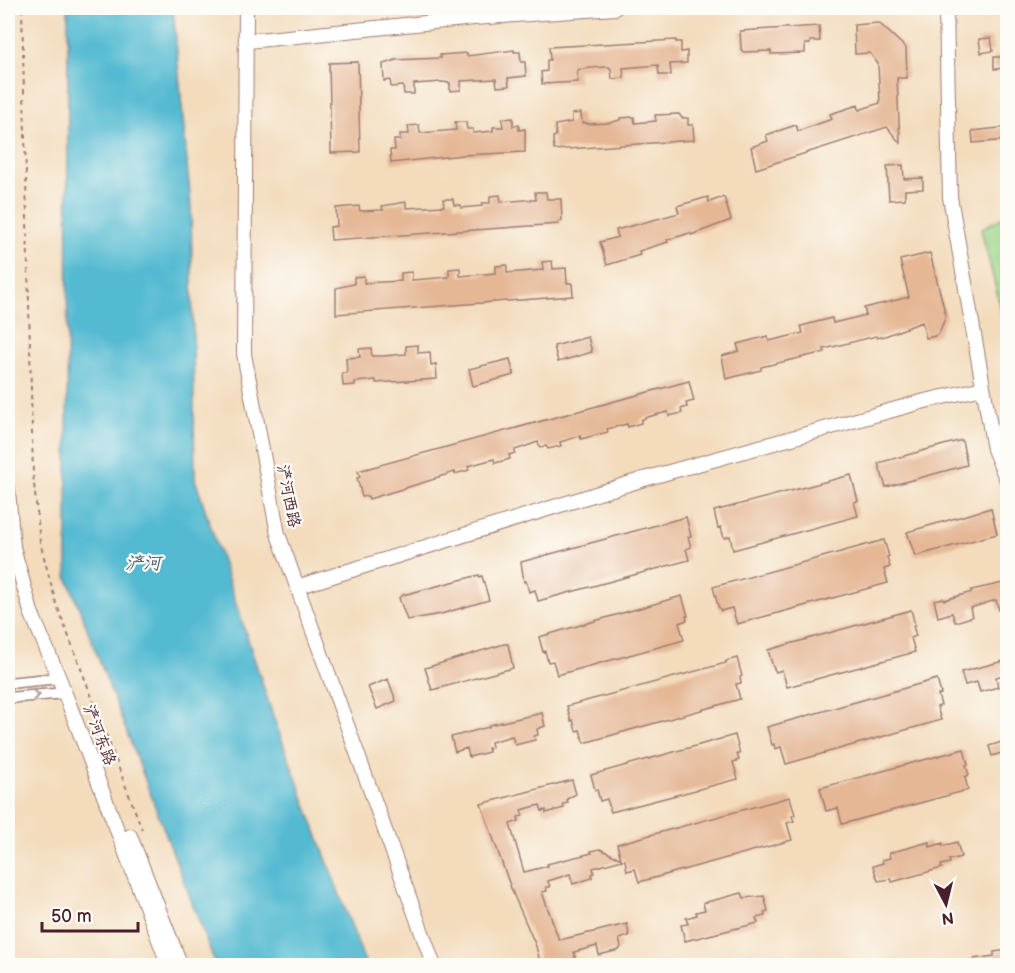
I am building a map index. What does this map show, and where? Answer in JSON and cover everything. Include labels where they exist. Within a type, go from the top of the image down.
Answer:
[{"type":"street","name":"浐河西路","points":[[246,8],[248,41],[244,354],[278,534],[434,966]]},
{"type":"street","points":[[248,41],[474,18],[615,8]]},
{"type":"street","points":[[946,8],[950,197],[993,449],[1008,483]]},
{"type":"street","points":[[297,587],[644,479],[925,400],[983,388]]},
{"type":"street","points":[[8,490],[13,547],[30,612],[65,693],[8,698]]},
{"type":"street","points":[[8,683],[59,678]]},
{"type":"street","name":"浐河东路","points":[[65,693],[170,966]]},
{"type":"street","name":"浐河东路","points":[[65,693],[81,711],[182,966]]},
{"type":"path","points":[[22,8],[33,474],[40,542],[56,603],[145,835]]},
{"type":"green space","points":[[1007,215],[1007,333],[981,229]]},
{"type":"water","name":"浐河","points":[[68,8],[173,8],[191,207],[195,479],[275,722],[366,965],[216,965],[67,576]]},
{"type":"building","points":[[879,23],[906,48],[907,78],[897,78],[900,143],[887,127],[756,169],[751,147],[768,141],[766,135],[796,125],[798,131],[832,119],[830,114],[858,105],[859,110],[880,103],[878,64],[870,53],[855,54],[854,25]]},
{"type":"building","points":[[819,26],[820,41],[810,41],[810,44],[805,44],[805,53],[771,54],[771,51],[743,52],[741,49],[740,31]]},
{"type":"building","points":[[991,38],[993,51],[981,53],[979,39]]},
{"type":"building","points":[[676,40],[676,42],[681,42],[681,52],[687,51],[687,63],[670,64],[671,75],[659,75],[658,65],[623,68],[624,78],[612,79],[609,67],[590,68],[577,70],[578,82],[542,84],[541,72],[547,71],[547,60],[550,60],[549,47]]},
{"type":"building","points":[[514,50],[514,52],[520,52],[521,62],[525,62],[526,76],[508,78],[509,86],[497,87],[496,79],[461,81],[461,90],[450,91],[450,83],[414,84],[414,94],[404,94],[403,86],[391,87],[390,80],[384,81],[383,64],[394,60],[441,58],[440,55],[467,53],[467,56]]},
{"type":"building","points":[[994,57],[1005,57],[1007,68],[994,69]]},
{"type":"building","points":[[358,62],[360,152],[331,153],[329,63]]},
{"type":"building","points":[[581,113],[582,123],[587,124],[609,123],[620,120],[620,118],[634,117],[635,123],[656,121],[655,115],[679,114],[682,118],[688,118],[688,125],[693,125],[694,140],[554,150],[555,125],[572,122],[572,114]]},
{"type":"building","points":[[513,118],[513,126],[519,125],[519,130],[525,129],[525,152],[463,155],[391,163],[390,150],[395,150],[394,140],[400,140],[400,134],[409,134],[408,126],[419,125],[420,133],[456,130],[455,122],[466,122],[467,129],[473,129],[473,133],[493,131],[493,127],[503,127],[502,119]]},
{"type":"building","points":[[1008,127],[1008,140],[973,143],[972,131]]},
{"type":"building","points":[[903,165],[904,179],[923,178],[923,189],[905,190],[905,199],[889,200],[887,166]]},
{"type":"building","points":[[535,192],[546,192],[547,199],[561,199],[562,221],[559,221],[559,224],[331,240],[330,227],[337,226],[336,208],[359,206],[360,211],[383,210],[382,206],[406,202],[406,208],[444,206],[443,199],[453,199],[454,205],[461,205],[461,208],[490,203],[490,196],[500,195],[501,202],[536,200]]},
{"type":"building","points":[[708,197],[709,202],[724,197],[731,220],[691,235],[690,233],[667,240],[668,242],[639,251],[640,255],[607,265],[600,242],[618,237],[616,230],[679,213],[677,206]]},
{"type":"building","points":[[930,253],[946,316],[939,333],[935,336],[926,338],[922,322],[885,336],[877,338],[876,336],[824,349],[825,352],[761,367],[761,370],[726,379],[722,356],[739,351],[737,344],[768,336],[769,341],[803,333],[801,326],[832,318],[833,323],[866,315],[864,308],[909,297],[900,260]]},
{"type":"building","points":[[552,261],[553,269],[566,268],[567,283],[572,283],[573,296],[336,314],[336,288],[354,284],[354,277],[364,276],[364,283],[401,281],[401,273],[412,272],[412,280],[449,277],[449,269],[460,268],[460,276],[496,273],[496,266],[507,265],[507,273],[543,270],[542,262]]},
{"type":"building","points":[[588,337],[592,352],[558,362],[554,346]]},
{"type":"building","points":[[418,345],[418,353],[430,352],[431,365],[436,364],[437,379],[376,383],[376,380],[343,386],[342,373],[347,373],[346,358],[360,357],[359,349],[371,348],[372,356],[383,356],[406,354],[406,346]]},
{"type":"building","points":[[510,359],[514,375],[473,386],[469,369]]},
{"type":"building","points":[[689,381],[694,401],[686,403],[687,407],[681,409],[682,413],[669,416],[668,412],[647,417],[641,420],[641,423],[607,429],[608,432],[581,439],[580,436],[560,442],[561,446],[548,449],[546,446],[540,447],[538,442],[515,450],[515,453],[509,455],[510,459],[495,463],[494,459],[468,466],[469,470],[455,474],[455,472],[369,499],[368,496],[362,497],[357,478],[360,477],[358,471]]},
{"type":"building","points":[[962,440],[967,465],[886,487],[878,463]]},
{"type":"building","points":[[851,475],[858,501],[854,502],[858,516],[733,550],[730,536],[724,538],[721,527],[718,528],[714,511]]},
{"type":"building","points":[[991,508],[997,534],[915,556],[907,532]]},
{"type":"building","points":[[686,517],[691,536],[688,537],[691,547],[686,549],[689,560],[538,601],[535,590],[529,592],[526,581],[524,582],[521,562]]},
{"type":"building","points":[[884,540],[889,556],[887,557],[890,567],[884,569],[888,583],[737,624],[732,608],[721,611],[718,606],[713,587]]},
{"type":"building","points":[[479,575],[479,577],[482,576],[489,600],[441,614],[407,620],[399,598],[403,595]]},
{"type":"building","points":[[1008,582],[1008,607],[999,610],[996,600],[970,608],[972,617],[955,622],[952,613],[938,617],[934,600],[943,598],[944,600],[972,592],[971,590]]},
{"type":"building","points":[[682,596],[688,616],[686,616],[687,620],[679,623],[684,640],[557,675],[553,661],[548,662],[545,651],[543,652],[539,637]]},
{"type":"building","points":[[911,610],[916,636],[911,638],[915,652],[787,687],[782,670],[776,672],[773,667],[768,650]]},
{"type":"building","points":[[508,644],[513,668],[432,690],[425,668]]},
{"type":"building","points":[[737,658],[742,676],[740,677],[741,683],[736,684],[740,699],[584,743],[580,730],[576,731],[573,720],[571,721],[567,706],[726,663],[726,661]]},
{"type":"building","points":[[1008,660],[1008,674],[996,677],[998,687],[980,692],[977,682],[965,685],[961,672]]},
{"type":"building","points":[[388,679],[396,701],[377,709],[368,687]]},
{"type":"building","points":[[937,679],[941,705],[937,707],[941,720],[786,764],[781,747],[775,749],[774,744],[772,745],[767,727]]},
{"type":"building","points":[[542,713],[545,726],[537,729],[538,735],[534,736],[535,740],[515,745],[512,736],[491,742],[492,747],[488,748],[489,752],[469,757],[467,748],[455,752],[451,737],[489,727],[489,725]]},
{"type":"building","points":[[735,735],[740,754],[737,754],[739,760],[733,762],[738,779],[611,812],[607,799],[600,801],[597,790],[595,790],[591,775]]},
{"type":"building","points":[[1008,740],[1008,751],[992,756],[989,746]]},
{"type":"building","points":[[964,749],[969,775],[965,777],[968,790],[842,824],[838,808],[826,811],[820,788]]},
{"type":"building","points":[[572,780],[576,794],[567,799],[568,803],[563,804],[564,808],[546,813],[546,810],[542,811],[540,805],[521,810],[523,816],[518,817],[519,821],[510,824],[524,872],[600,849],[621,859],[617,844],[790,797],[795,815],[792,816],[794,821],[787,823],[792,840],[639,882],[635,869],[627,871],[625,860],[593,868],[592,878],[573,884],[570,874],[548,881],[550,887],[546,887],[547,891],[542,892],[559,940],[627,924],[629,936],[619,939],[621,947],[619,950],[599,955],[597,946],[574,952],[576,962],[560,966],[541,966],[536,946],[512,891],[481,804]]},
{"type":"building","points":[[929,842],[930,847],[957,842],[961,857],[949,860],[950,863],[941,865],[942,868],[892,882],[891,879],[878,881],[873,866],[890,858],[889,853]]},
{"type":"building","points":[[742,893],[744,898],[764,896],[768,911],[764,912],[765,916],[756,918],[758,923],[685,941],[681,925],[688,924],[686,918],[705,910],[703,903]]},
{"type":"building","points":[[1008,950],[1008,966],[973,966],[973,959],[994,956],[994,952]]}]
